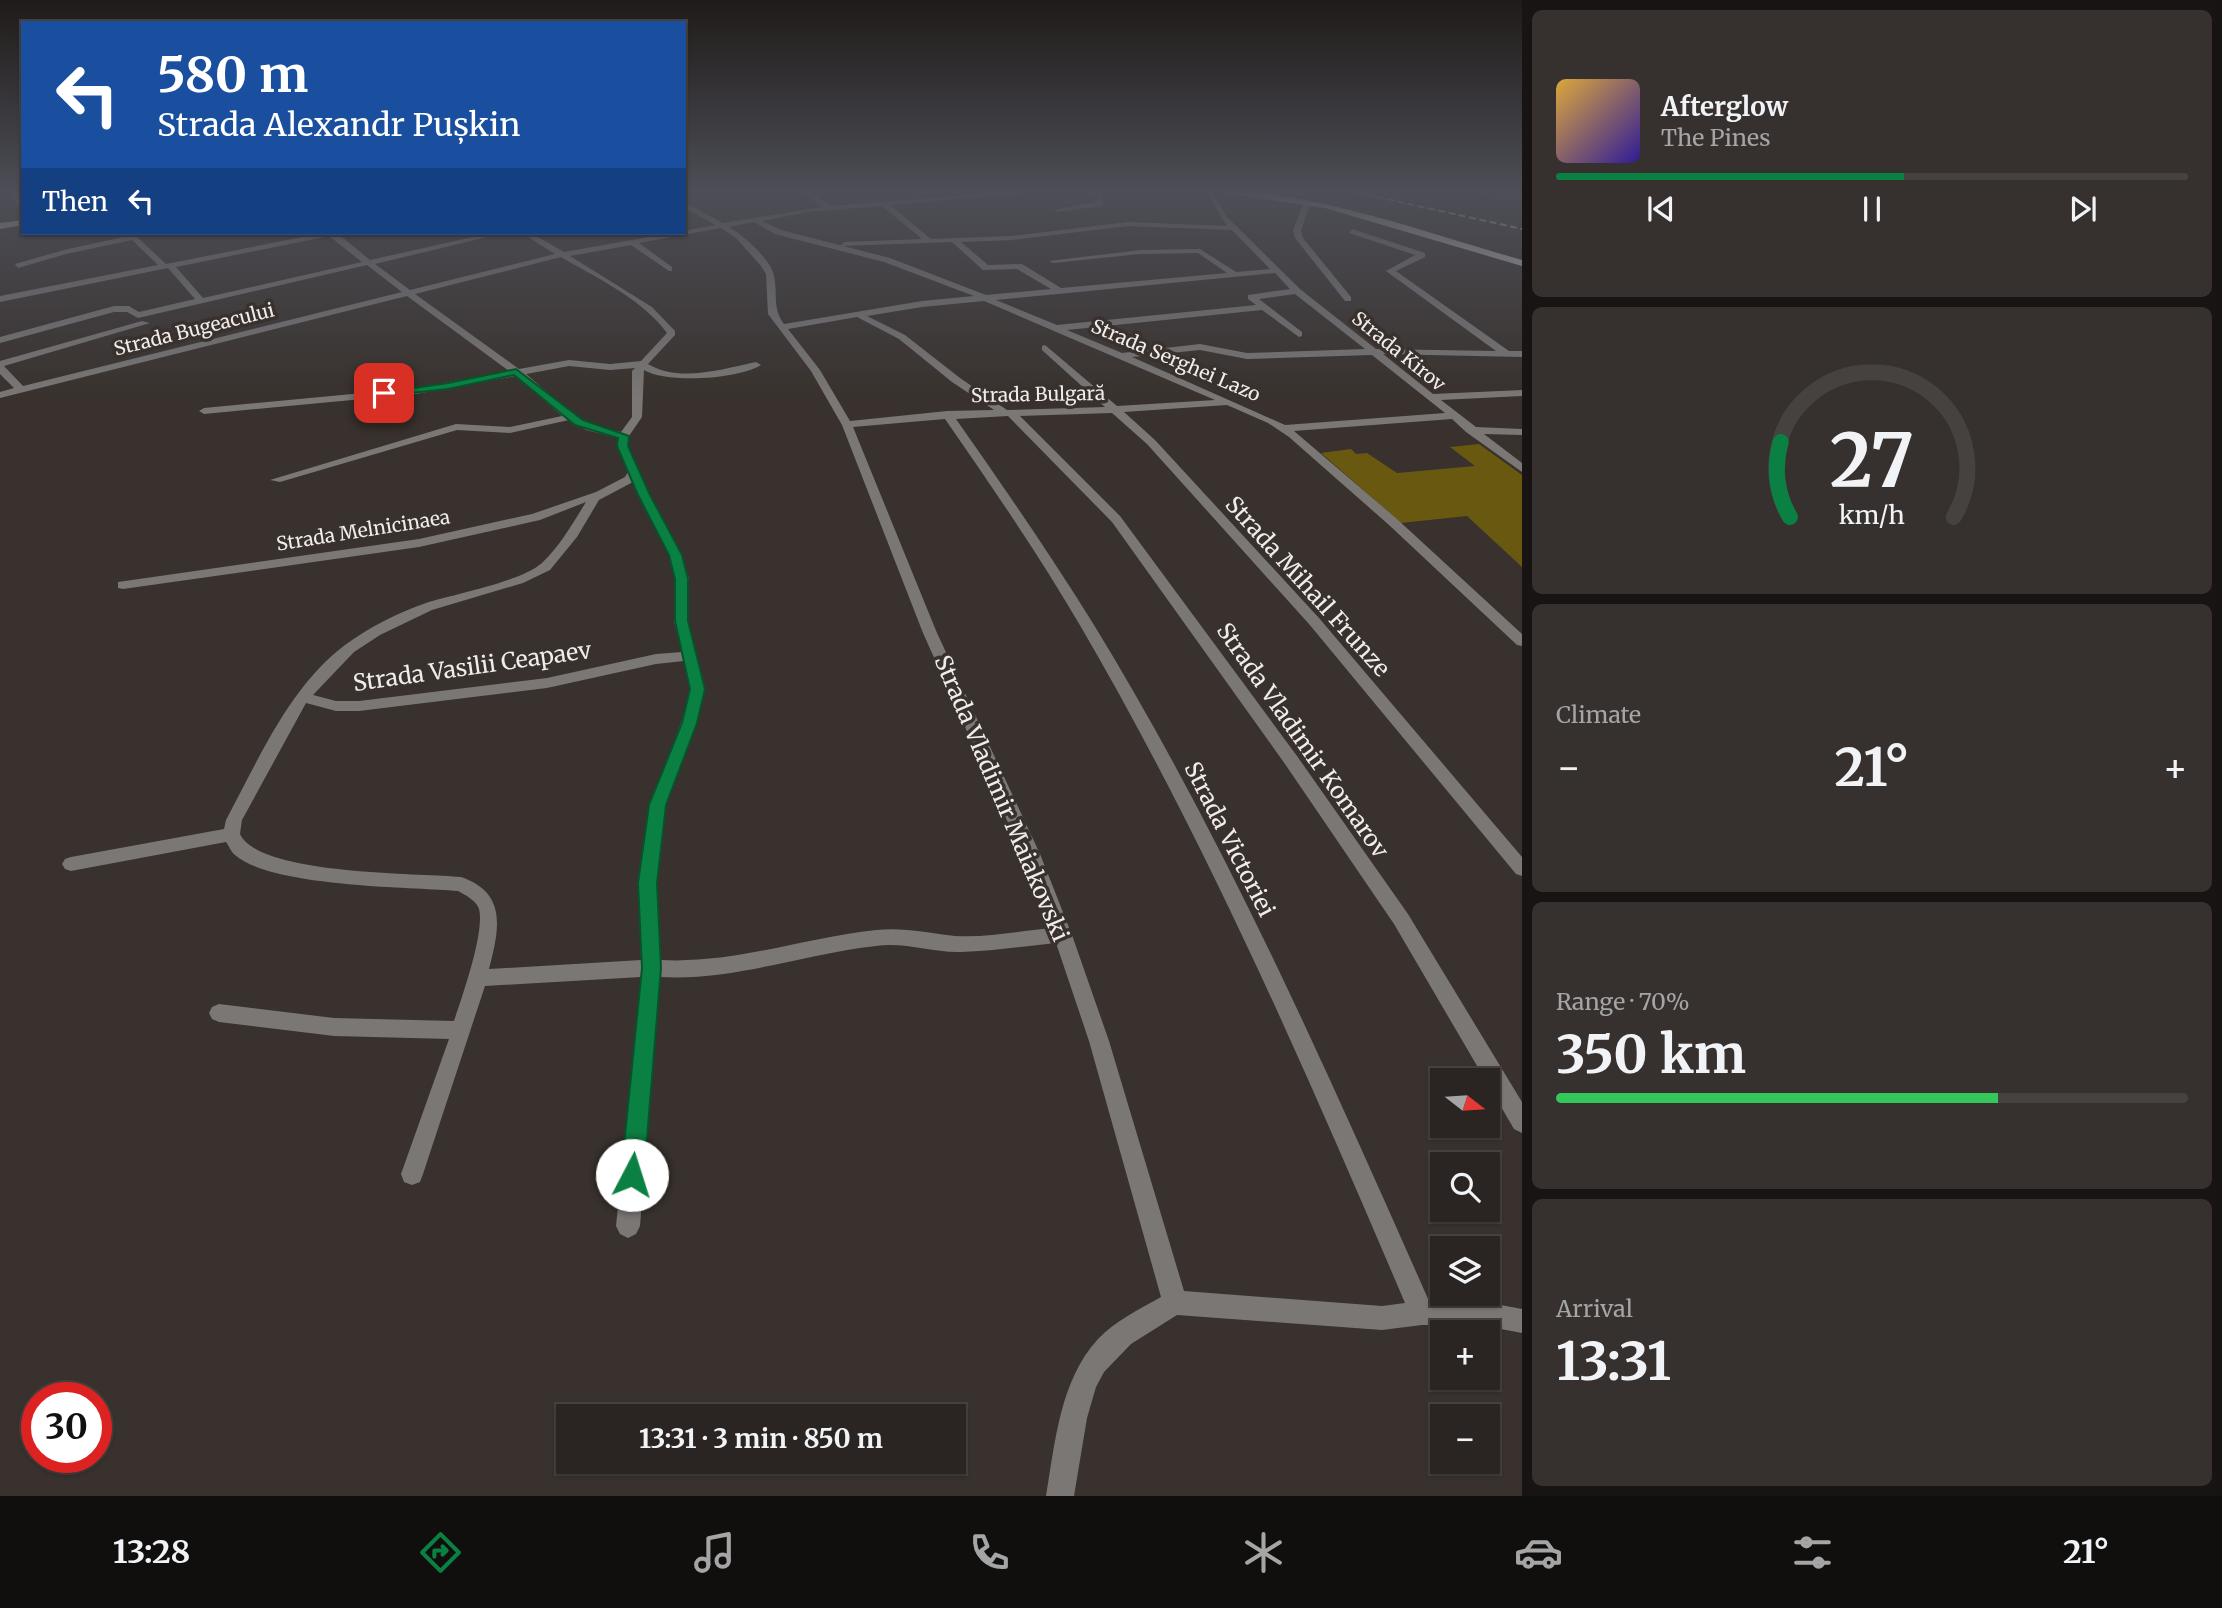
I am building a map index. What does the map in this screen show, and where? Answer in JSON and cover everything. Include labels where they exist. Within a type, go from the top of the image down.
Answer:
[{"type":"street","points":[[18,266],[38,260]]},
{"type":"street","points":[[160,260],[201,300]]},
{"type":"street","points":[[0,299],[198,260]]},
{"type":"street","points":[[365,260],[516,372],[570,417],[590,428],[624,436]]},
{"type":"street","points":[[21,390],[0,366],[201,300],[383,260]]},
{"type":"street","name":"Strada Bugeacului","points":[[0,395],[540,260]]},
{"type":"street","points":[[204,411],[416,391],[569,363],[610,367],[641,363],[669,339],[672,332],[669,327],[645,308],[568,260]]},
{"type":"street","points":[[657,260],[669,269]]},
{"type":"street","name":"Strada Vladimir Maiakovski","points":[[764,260],[768,269],[769,306],[816,370],[847,425],[882,504],[930,633],[1031,854],[1063,935],[1099,1041],[1175,1303]]},
{"type":"street","name":"Strada Serghei Lazo","points":[[880,260],[912,268],[989,298],[1284,428],[1399,528],[1522,642]]},
{"type":"street","points":[[976,260],[986,268],[1019,266],[1059,291]]},
{"type":"street","points":[[1053,261],[1064,260]]},
{"type":"street","points":[[1213,260],[1235,275]]},
{"type":"street","name":"Strada Kirov","points":[[1263,260],[1371,352],[1522,469]]},
{"type":"street","points":[[1315,260],[1348,299]]},
{"type":"street","points":[[1412,260],[1390,271],[1506,353]]},
{"type":"street","points":[[782,327],[857,314],[989,298],[1274,271]]},
{"type":"street","points":[[1297,291],[1251,296],[1300,334]]},
{"type":"street","points":[[1058,328],[1263,307]]},
{"type":"street","points":[[0,340],[114,309],[129,309],[141,319]]},
{"type":"street","name":"Strada Vladimir Komarov","points":[[857,314],[902,337],[956,380],[1007,412],[1116,519],[1291,760],[1401,919],[1522,1122]]},
{"type":"street","points":[[1117,356],[1200,347],[1247,356],[1371,352],[1522,354]]},
{"type":"street","name":"Strada Mihail Frunze","points":[[1045,348],[1119,410],[1314,621],[1522,869]]},
{"type":"street","points":[[641,363],[650,371],[674,376],[756,365]]},
{"type":"street","points":[[628,1226],[652,968],[648,883],[658,805],[690,723],[698,689],[681,621],[682,579],[676,555],[623,446],[624,436],[637,417],[639,405],[635,384],[641,363]]},
{"type":"street","points":[[1428,397],[1522,393]]},
{"type":"street","name":"Strada Bulgară","points":[[847,425],[947,414],[1119,410],[1230,402]]},
{"type":"street","name":"Strada Victoriei","points":[[947,414],[1008,499],[1073,603],[1154,744],[1316,1068],[1422,1312]]},
{"type":"street","points":[[1284,428],[1451,416]]},
{"type":"street","points":[[276,480],[456,427],[510,430],[570,417]]},
{"type":"street","points":[[1470,429],[1522,432]]},
{"type":"street","points":[[412,1174],[476,978],[487,939],[488,910],[478,892],[461,884],[315,872],[263,862],[240,851],[231,834],[234,820],[302,697],[325,670],[375,632],[451,598],[499,586],[545,567],[573,534],[588,504],[634,472]]},
{"type":"street","name":"Strada Melnicinaea","points":[[123,585],[419,543],[536,517],[603,492]]},
{"type":"street","name":"Strada Vasilii Ceapaev","points":[[302,697],[337,706],[359,706],[547,683],[656,659],[691,656]]},
{"type":"street","points":[[71,864],[231,834]]},
{"type":"street","points":[[476,978],[652,968],[687,970],[765,960],[874,938],[905,936],[958,944],[1063,935]]},
{"type":"street","points":[[219,1013],[334,1027],[460,1030]]},
{"type":"street","points":[[1060,1496],[1070,1436],[1091,1370],[1107,1348],[1138,1324],[1175,1303],[1382,1318],[1422,1312],[1485,1314],[1522,1321]]},
{"type":"shaded area","points":[[1479,444],[1522,475],[1522,567],[1467,516],[1401,523],[1321,453],[1351,449],[1356,454],[1367,453],[1397,473],[1475,466],[1450,447]]},
{"type":"route","points":[[384,393],[448,386],[516,372],[570,417],[590,428],[624,436],[623,446],[644,495],[656,520],[670,539],[676,555],[682,579],[681,621],[698,689],[690,723],[672,762],[658,805],[648,883],[652,968],[632,1175]]}]
